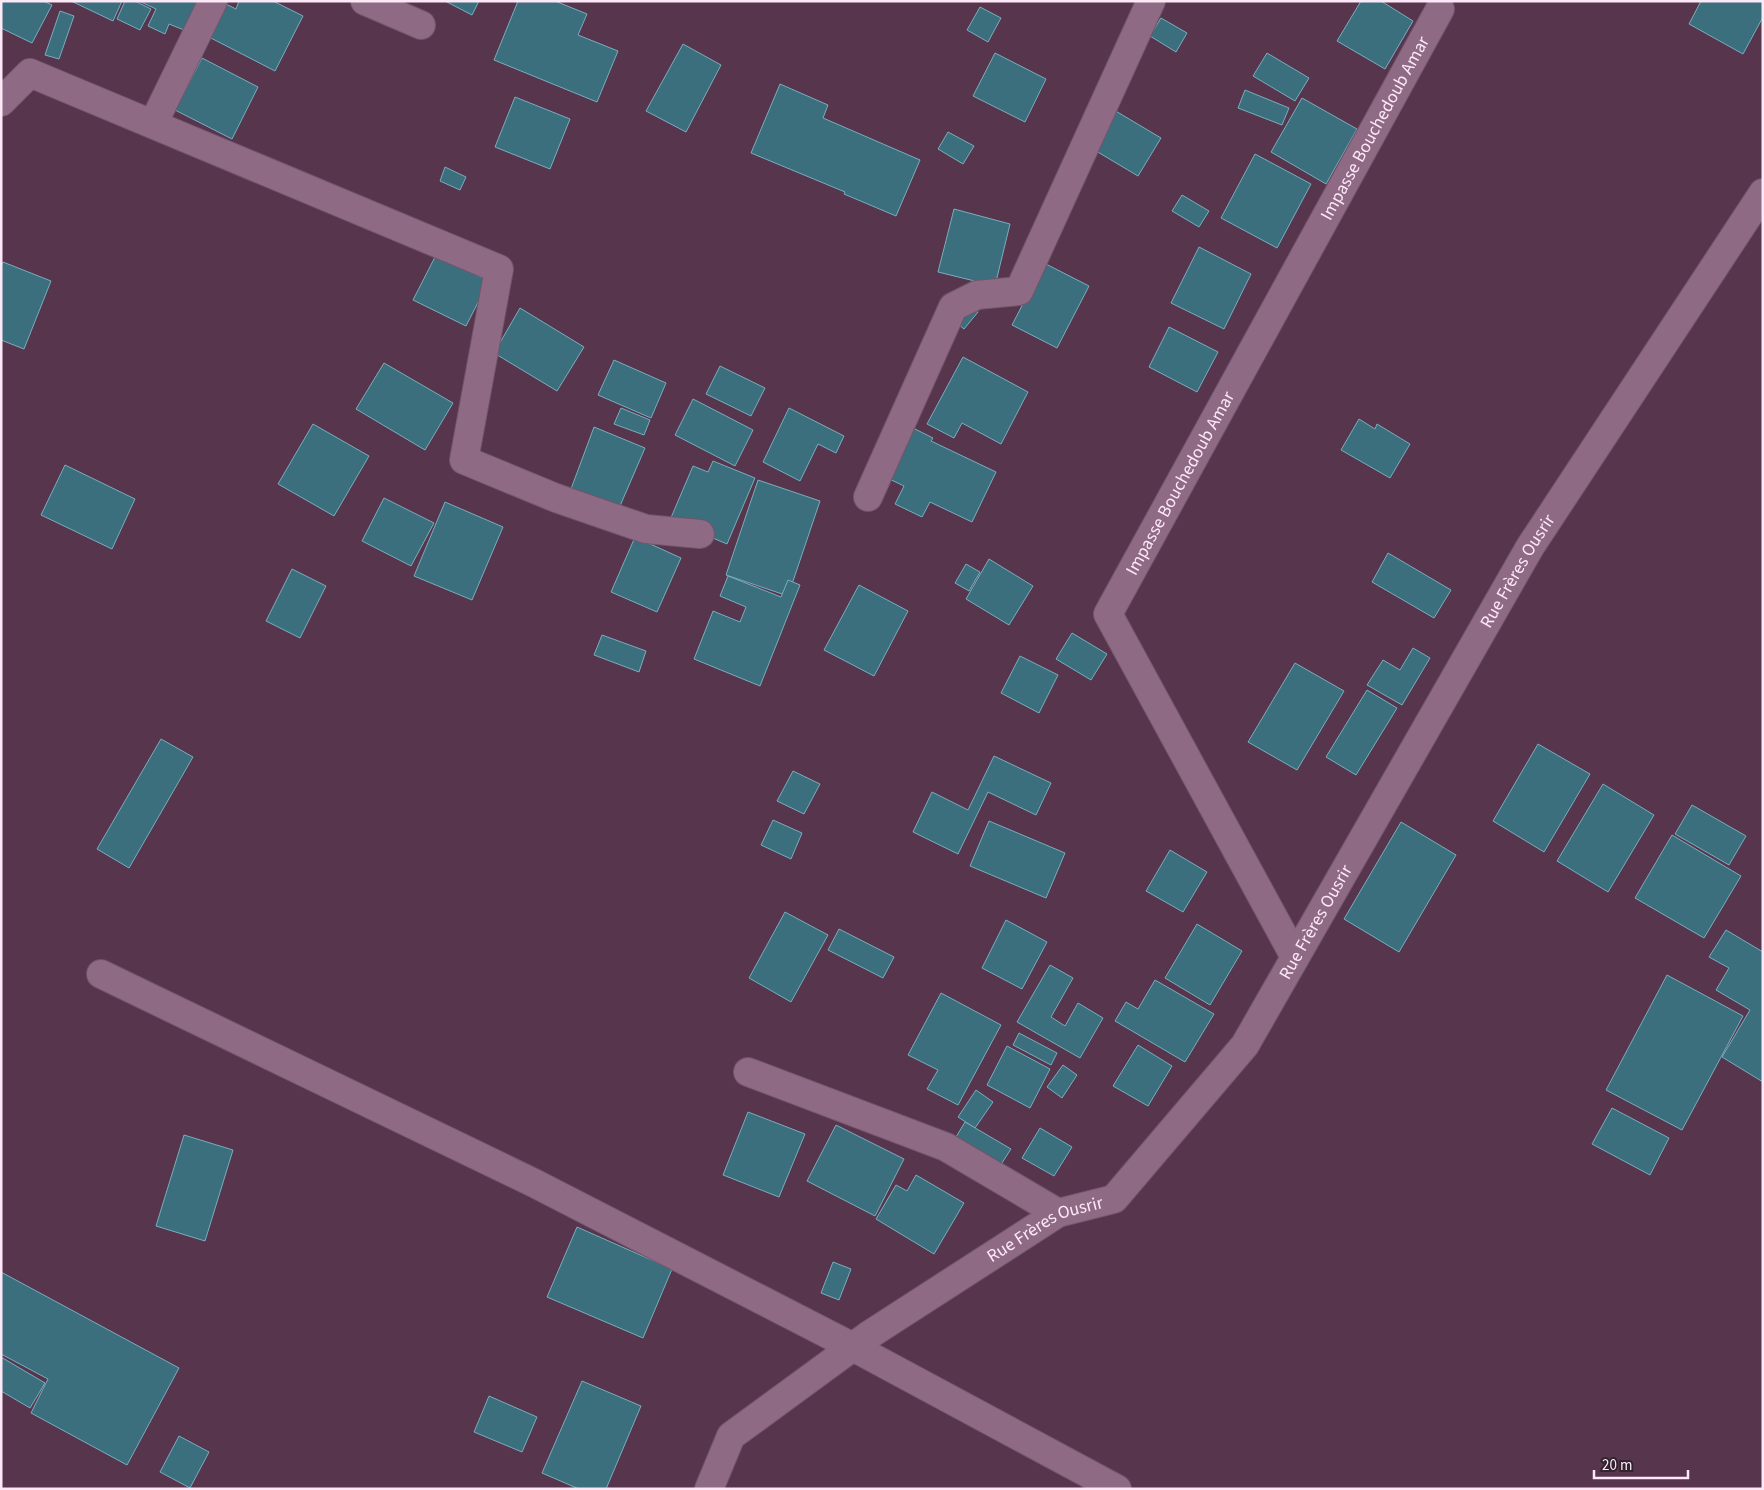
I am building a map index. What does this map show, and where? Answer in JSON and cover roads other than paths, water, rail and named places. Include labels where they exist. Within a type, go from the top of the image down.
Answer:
[{"type":"street","points":[[153,124],[213,1]]},
{"type":"street","points":[[366,1],[421,25]]},
{"type":"street","points":[[868,497],[953,307],[977,295],[1019,291],[1152,1]]},
{"type":"street","name":"Impasse Bouchedoub Amar","points":[[1295,957],[1108,614],[1440,9]]},
{"type":"street","points":[[1,102],[30,73],[499,269],[464,460],[556,498],[646,529],[700,534]]},
{"type":"street","name":"Rue Frères Ousrir","points":[[709,1489],[731,1436],[853,1347],[1058,1213],[1114,1199],[1245,1045],[1530,547],[1763,193]]},
{"type":"street","points":[[101,974],[534,1183],[853,1347],[1117,1489]]},
{"type":"street","points":[[748,1072],[946,1147],[1058,1213]]}]
